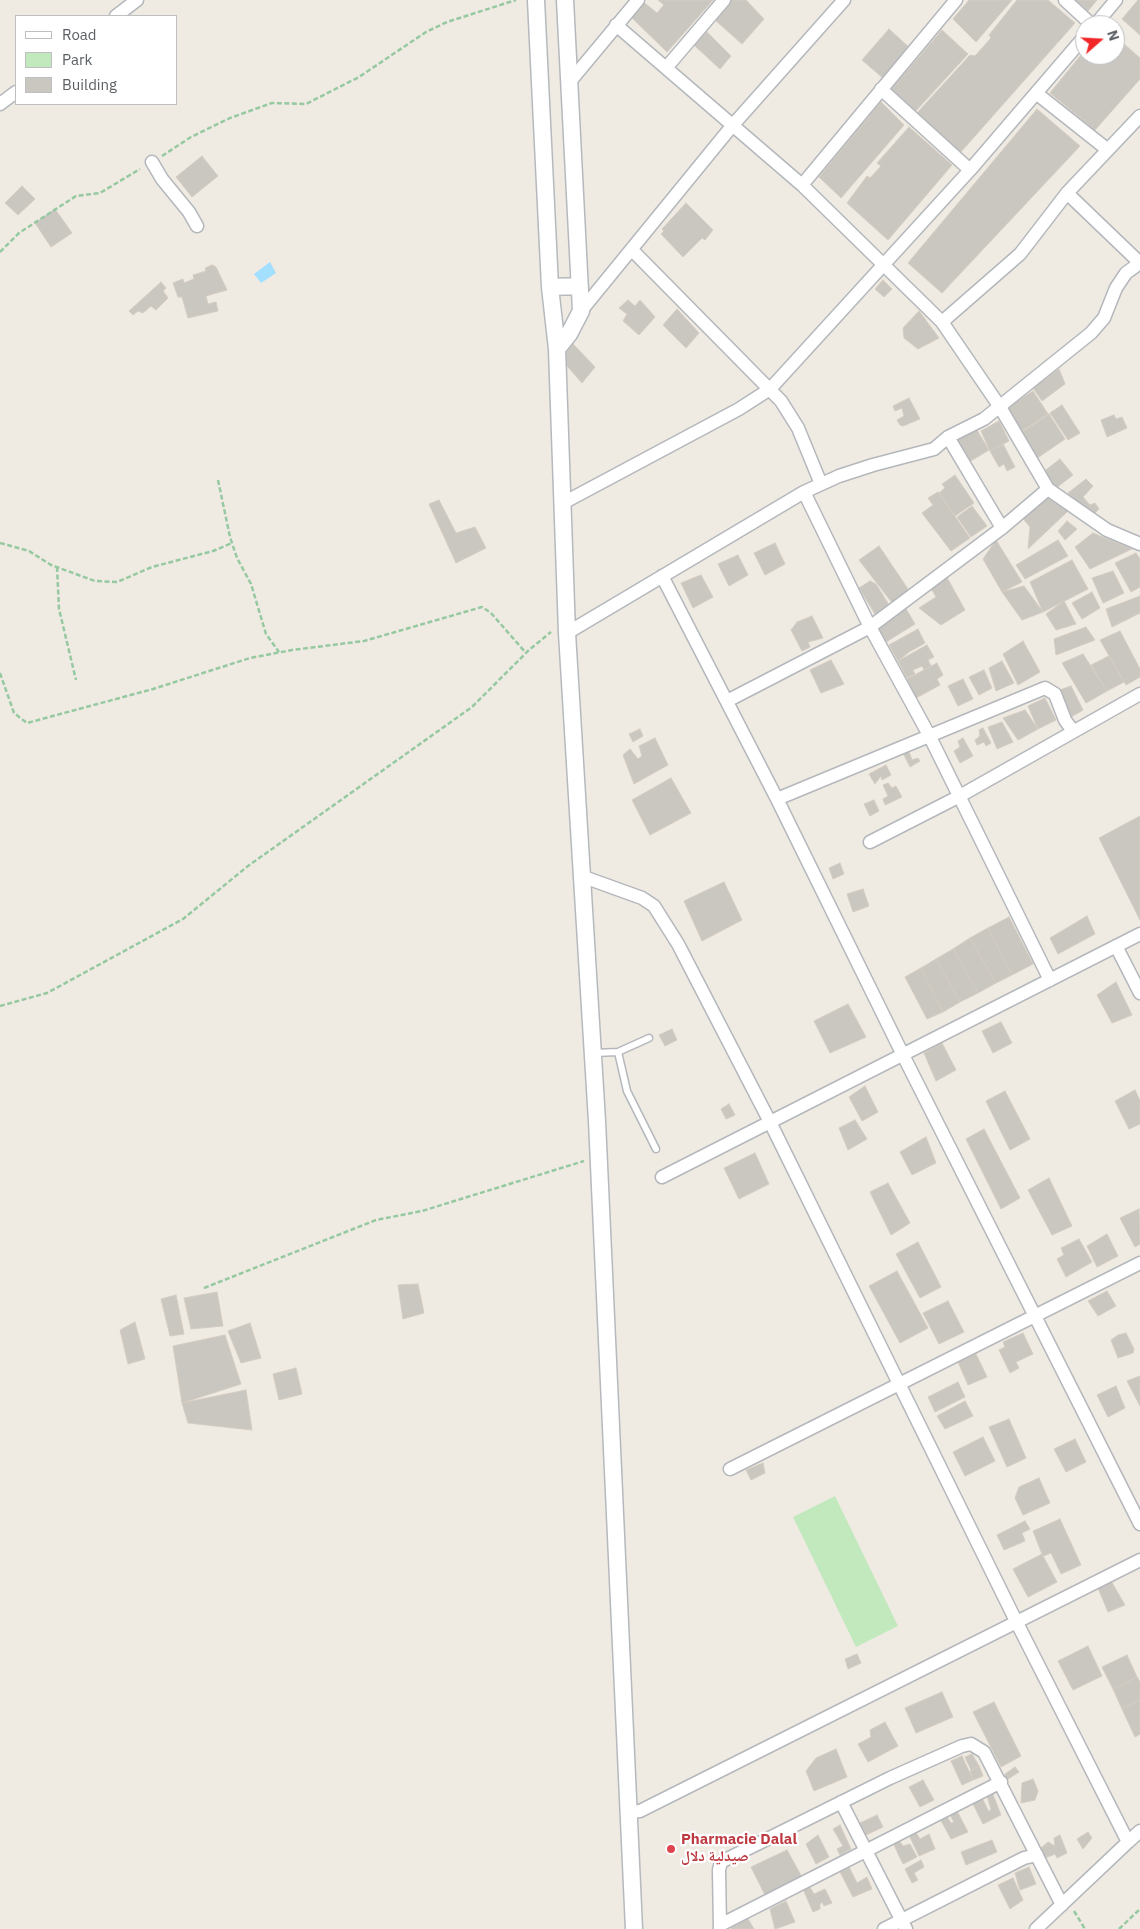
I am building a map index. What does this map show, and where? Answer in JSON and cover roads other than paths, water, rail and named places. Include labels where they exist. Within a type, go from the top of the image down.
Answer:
[{"type":"street","points":[[117,15],[137,0]]},
{"type":"street","points":[[536,0],[550,287],[557,349],[567,627],[598,1157],[634,1929]]},
{"type":"street","points":[[565,0],[581,311]]},
{"type":"street","points":[[568,84],[638,0]]},
{"type":"street","points":[[666,68],[724,0]]},
{"type":"street","points":[[557,349],[569,334],[581,311],[732,126],[844,0]]},
{"type":"street","points":[[802,185],[956,0]]},
{"type":"street","points":[[1065,0],[1082,15]]},
{"type":"street","points":[[1102,15],[1116,0]]},
{"type":"street","points":[[616,25],[802,185],[942,322],[1000,406],[1048,489],[1107,530],[1140,544]]},
{"type":"street","points":[[563,503],[730,413],[770,389],[970,170],[1075,48]]},
{"type":"street","points":[[882,89],[970,170]]},
{"type":"street","points":[[0,104],[15,93]]},
{"type":"street","points":[[1036,93],[1108,150]]},
{"type":"street","points":[[942,322],[1020,254],[1067,193],[1140,116]]},
{"type":"street","points":[[152,162],[162,179],[189,212],[196,226]]},
{"type":"street","points":[[567,627],[662,576],[804,492],[873,464],[934,450],[948,437],[984,419],[1091,333],[1104,318],[1116,288],[1126,274],[1140,263],[1067,193]]},
{"type":"street","points":[[632,250],[770,389],[798,428],[821,484]]},
{"type":"street","points":[[550,287],[580,286]]},
{"type":"street","points":[[948,437],[1002,528]]},
{"type":"street","points":[[727,701],[870,627],[1002,528],[1048,489]]},
{"type":"street","points":[[804,492],[870,627],[929,735],[1050,980]]},
{"type":"street","points":[[662,576],[777,799],[903,1055],[1140,1524]]},
{"type":"street","points":[[777,799],[1045,688],[1055,694],[1065,720],[1073,732]]},
{"type":"street","points":[[870,842],[958,797],[1140,694]]},
{"type":"street","points":[[581,876],[642,898],[654,906],[678,944],[770,1122],[1016,1621],[1128,1842]]},
{"type":"street","points":[[662,1177],[1140,934]]},
{"type":"street","points":[[1116,946],[1140,993]]},
{"type":"street","points":[[730,1469],[1034,1314],[1140,1263]]},
{"type":"street","points":[[628,1812],[640,1811],[1140,1560]]},
{"type":"street","points":[[1001,1782],[720,1927],[719,1870],[721,1862],[840,1802],[935,1758],[971,1744],[978,1746],[984,1752],[1001,1782],[1038,1855],[1065,1903]]},
{"type":"street","points":[[840,1802],[904,1925]]},
{"type":"street","points":[[1036,1929],[1140,1831]]},
{"type":"street","points":[[884,1929],[904,1925],[1024,1858],[1038,1855]]},
{"type":"lane","points":[[592,1053],[618,1052],[649,1038]]},
{"type":"lane","points":[[618,1052],[627,1091],[656,1149]]},
{"type":"water","points":[[270,262],[276,273],[261,283],[254,274]]},
{"type":"place","name":"Pharmacie Dalal صيدلية دلال","points":[[671,1849]]}]
